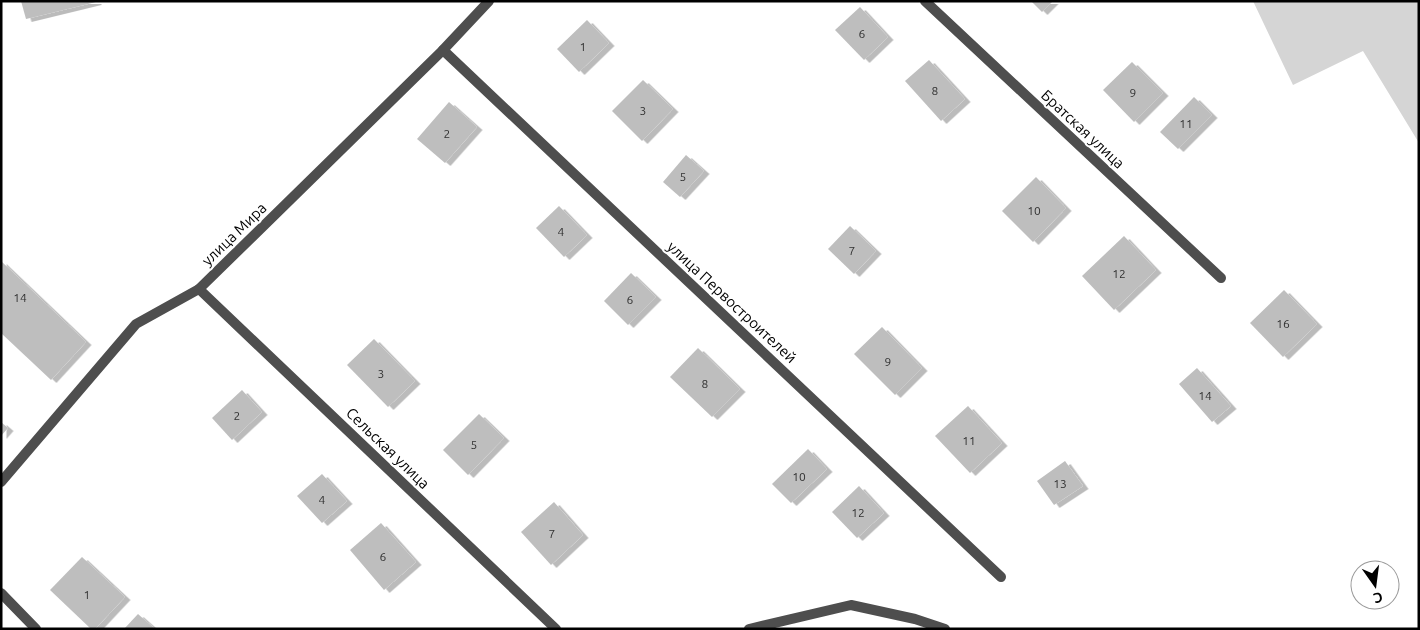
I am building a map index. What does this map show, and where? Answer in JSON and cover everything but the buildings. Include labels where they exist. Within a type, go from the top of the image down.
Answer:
[{"type":"street","name":"улица Мира","points":[[1,482],[136,324],[199,289],[443,50],[489,1]]},
{"type":"street","name":"Братская улица","points":[[925,1],[1221,278]]},
{"type":"street","name":"улица Первостроителей","points":[[443,50],[1001,577]]},
{"type":"street","name":"Сельская улица","points":[[199,289],[556,629]]},
{"type":"street","points":[[1,593],[36,629]]},
{"type":"street","points":[[749,629],[851,605],[915,619],[945,629]]},
{"type":"shaded area","points":[[1253,1],[1419,1],[1419,143],[1363,51],[1293,85]]}]
